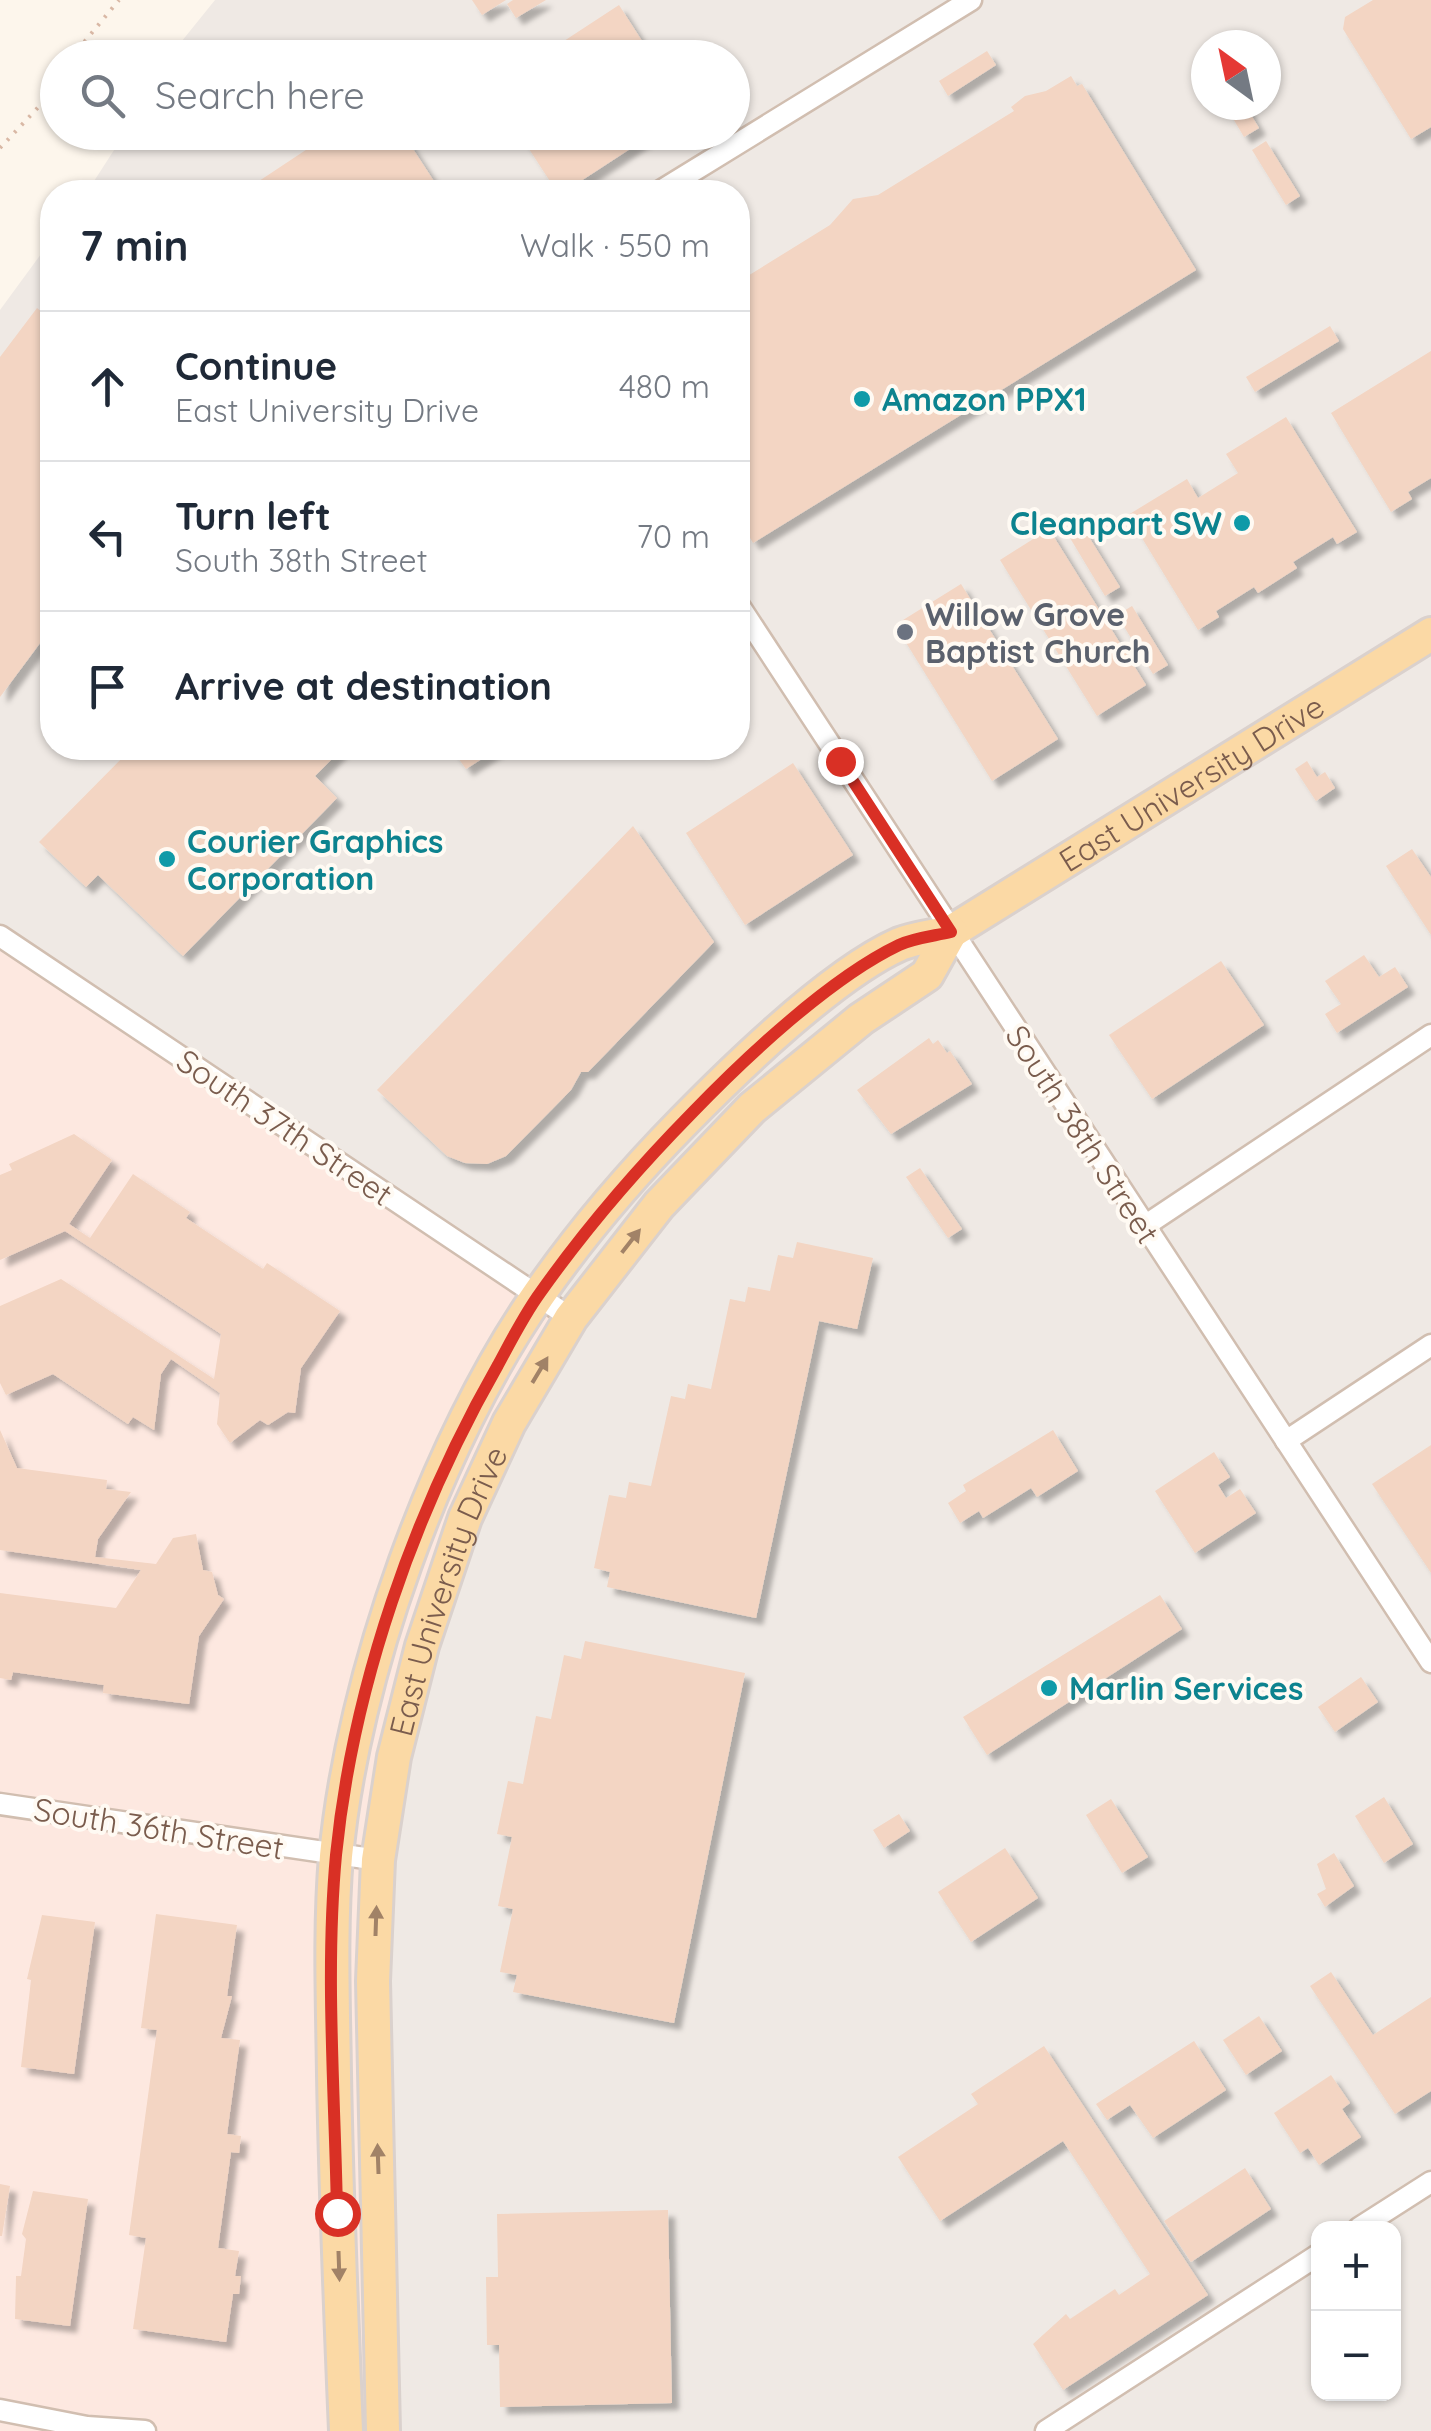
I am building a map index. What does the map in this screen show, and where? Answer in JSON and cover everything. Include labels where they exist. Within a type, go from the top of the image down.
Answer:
[{"type":"main road","name":"East University Drive","points":[[346,2431],[333,1999],[336,1854],[363,1711],[386,1624],[422,1523],[479,1398],[537,1296],[627,1179],[723,1081],[871,963],[900,944],[951,932],[1431,634]]},
{"type":"main road","name":"East University Drive","points":[[384,2431],[373,1981],[378,1860],[394,1756],[422,1646],[465,1518],[509,1423],[571,1318],[659,1206],[752,1108],[860,1019],[926,975],[951,932]]},
{"type":"street","points":[[750,136],[971,0]]},
{"type":"street","points":[[678,180],[727,150]]},
{"type":"street","name":"South 38th Street","points":[[750,622],[1431,1662]]},
{"type":"street","name":"South 37th Street","points":[[0,936],[571,1318]]},
{"type":"street","points":[[1143,1227],[1431,1035]]},
{"type":"street","points":[[1286,1442],[1431,1345]]},
{"type":"street","name":"South 36th Street","points":[[0,1804],[378,1860]]},
{"type":"street","points":[[1370,2221],[1431,2182]]},
{"type":"street","points":[[1046,2431],[1311,2259]]},
{"type":"street","points":[[0,2410],[87,2427],[145,2431]]},
{"type":"path","points":[[86,40],[119,0]]},
{"type":"path","points":[[0,148],[40,105]]},
{"type":"shaded area","points":[[215,0],[1431,0],[1431,2431],[383,2431],[373,1981],[422,1646],[571,1318],[0,936],[0,310],[40,255],[40,760],[750,760],[750,180],[95,180],[114,150],[750,150],[750,40],[183,40]]},
{"type":"shaded area","points":[[0,936],[571,1318],[383,2431],[0,2431]]},
{"type":"building","points":[[472,0],[506,0],[482,15]]},
{"type":"building","points":[[513,0],[546,0],[516,18],[507,4]]},
{"type":"building","points":[[1373,0],[1431,0],[1431,127],[1411,139],[1343,29],[1345,17]]},
{"type":"building","points":[[619,5],[641,40],[566,40]]},
{"type":"building","points":[[987,51],[996,65],[948,96],[939,81]]},
{"type":"building","name":"Amazon PPX1","points":[[1071,76],[1077,86],[1082,84],[1196,270],[753,543],[750,275],[830,225],[853,199],[878,195],[1014,111],[1011,107],[1025,96],[1046,91]]},
{"type":"building","points":[[1234,120],[1254,120],[1259,128],[1244,137]]},
{"type":"building","points":[[1266,141],[1300,196],[1286,205],[1252,150]]},
{"type":"building","points":[[306,150],[414,150],[433,180],[261,180]]},
{"type":"building","points":[[530,150],[628,150],[582,180],[549,180]]},
{"type":"building","points":[[37,308],[40,310],[40,643],[0,697],[0,357]]},
{"type":"building","points":[[1330,326],[1339,341],[1255,392],[1246,377]]},
{"type":"building","points":[[1431,351],[1431,478],[1408,492],[1412,499],[1391,512],[1331,413]]},
{"type":"building","name":"Cleanpart SW","points":[[1286,417],[1357,532],[1337,544],[1333,537],[1293,562],[1297,568],[1258,593],[1254,587],[1216,611],[1219,617],[1198,630],[1128,515],[1187,479],[1198,498],[1238,473],[1226,454]]},
{"type":"building","points":[[1049,529],[1146,685],[1097,716],[1000,560]]},
{"type":"building","points":[[1084,529],[1120,587],[1105,596],[1070,538]]},
{"type":"building","points":[[961,584],[1058,739],[992,781],[895,625]]},
{"type":"building","points":[[1132,606],[1168,665],[1153,674],[1117,615]]},
{"type":"building","name":"Courier Graphics Corporation","points":[[120,760],[331,760],[315,776],[337,798],[183,956],[98,875],[86,887],[39,842]]},
{"type":"building","points":[[460,760],[480,760],[466,769]]},
{"type":"building","points":[[1307,761],[1317,777],[1325,772],[1335,788],[1316,801],[1295,769]]},
{"type":"building","points":[[793,763],[853,855],[745,925],[686,833]]},
{"type":"building","points":[[633,826],[714,942],[588,1072],[581,1072],[571,1090],[506,1156],[487,1164],[465,1163],[447,1156],[377,1090]]},
{"type":"building","points":[[1412,849],[1431,877],[1431,935],[1386,866]]},
{"type":"building","points":[[1364,955],[1379,977],[1395,967],[1408,987],[1337,1033],[1325,1014],[1341,1004],[1325,981]]},
{"type":"building","points":[[1221,961],[1264,1025],[1152,1099],[1109,1035]]},
{"type":"building","points":[[929,1038],[933,1044],[938,1040],[947,1053],[950,1051],[972,1084],[891,1134],[857,1090]]},
{"type":"building","points":[[74,1134],[112,1160],[69,1224],[90,1238],[133,1174],[190,1212],[186,1218],[263,1269],[267,1263],[340,1311],[301,1368],[295,1413],[288,1412],[268,1425],[260,1420],[230,1443],[217,1424],[220,1393],[171,1359],[161,1374],[154,1430],[133,1417],[128,1424],[53,1374],[6,1395],[0,1383],[0,1306],[61,1279],[214,1379],[221,1334],[65,1231],[0,1260],[0,1175],[12,1170],[9,1164]]},
{"type":"building","points":[[920,1168],[962,1229],[948,1238],[906,1177]]},
{"type":"building","points":[[797,1242],[873,1258],[857,1329],[819,1321],[756,1618],[607,1587],[610,1572],[594,1568],[609,1495],[626,1498],[629,1482],[651,1486],[671,1396],[685,1399],[688,1384],[711,1389],[730,1299],[745,1302],[748,1287],[770,1291],[778,1255],[793,1258]]},
{"type":"building","points":[[0,1430],[17,1468],[107,1480],[106,1489],[131,1492],[98,1539],[95,1557],[156,1564],[173,1538],[196,1534],[203,1570],[212,1572],[218,1595],[224,1599],[199,1636],[189,1704],[103,1693],[104,1685],[13,1672],[11,1680],[0,1678],[0,1593],[116,1608],[141,1570],[0,1550]]},
{"type":"building","points":[[1053,1430],[1078,1471],[1037,1497],[1031,1488],[983,1518],[979,1511],[960,1523],[948,1503],[966,1491],[963,1485]]},
{"type":"building","points":[[1431,1445],[1431,1573],[1372,1484]]},
{"type":"building","points":[[1214,1452],[1230,1477],[1218,1485],[1226,1498],[1240,1489],[1256,1513],[1195,1553],[1155,1491]]},
{"type":"building","name":"Marlin Services","points":[[1160,1595],[1182,1629],[987,1755],[963,1717]]},
{"type":"building","points":[[585,1641],[745,1673],[674,2023],[513,1992],[517,1975],[500,1972],[513,1909],[498,1906],[512,1837],[497,1834],[508,1781],[523,1784],[536,1716],[551,1719],[564,1655],[581,1659]]},
{"type":"building","points":[[1361,1677],[1378,1702],[1335,1732],[1318,1707]]},
{"type":"building","points":[[1384,1797],[1413,1844],[1384,1863],[1355,1816]]},
{"type":"building","points":[[1111,1799],[1148,1857],[1122,1873],[1086,1815]]},
{"type":"building","points":[[899,1814],[910,1831],[884,1848],[873,1830]]},
{"type":"building","points":[[1005,1848],[1038,1898],[971,1942],[938,1892]]},
{"type":"building","points":[[1334,1853],[1354,1886],[1325,1907],[1317,1894],[1326,1889],[1317,1864]]},
{"type":"building","points":[[156,1914],[237,1925],[227,1996],[232,1996],[221,2038],[240,2040],[227,2134],[241,2136],[239,2153],[231,2152],[218,2248],[239,2251],[235,2276],[241,2276],[239,2294],[233,2294],[226,2342],[133,2329],[146,2238],[129,2235],[157,2030],[141,2028]]},
{"type":"building","points":[[42,1915],[95,1922],[74,2074],[21,2067],[31,1980],[27,1979]]},
{"type":"building","points":[[1331,1972],[1373,2035],[1431,1997],[1431,2091],[1395,2114],[1310,1986]]},
{"type":"building","points":[[1259,2016],[1282,2051],[1246,2075],[1223,2040]]},
{"type":"building","points":[[1194,2041],[1226,2090],[1153,2138],[1130,2105],[1107,2120],[1096,2104]]},
{"type":"building","points":[[1044,2046],[1208,2295],[1063,2390],[1033,2344],[1066,2314],[1070,2319],[1115,2289],[1119,2295],[1150,2274],[1063,2141],[940,2221],[898,2157],[978,2104],[971,2094]]},
{"type":"building","points":[[1331,2075],[1350,2103],[1342,2109],[1361,2137],[1319,2165],[1308,2148],[1300,2153],[1274,2113]]},
{"type":"building","points":[[1245,2168],[1271,2209],[1191,2262],[1164,2221]]},
{"type":"building","points":[[0,2184],[10,2186],[2,2236],[0,2236]]},
{"type":"building","points":[[33,2191],[88,2199],[70,2326],[15,2319],[16,2276],[21,2276],[26,2239],[22,2234]]},
{"type":"building","points":[[668,2210],[672,2403],[500,2407],[499,2345],[487,2345],[486,2277],[498,2277],[497,2214]]},
{"type":"place","name":"Amazon PPX1","points":[[862,399]]},
{"type":"place","name":"Cleanpart SW","points":[[1242,523]]},
{"type":"place","name":"Willow Grove Baptist Church","points":[[905,632]]},
{"type":"place","name":"Courier Graphics Corporation","points":[[167,859]]},
{"type":"place","name":"Marlin Services","points":[[1049,1688]]},
{"type":"route","points":[[337,2213],[332,1980],[336,1854],[359,1728],[386,1624],[428,1506],[479,1398],[537,1296],[627,1179],[723,1081],[842,982],[900,944],[951,932],[840,761]]}]
